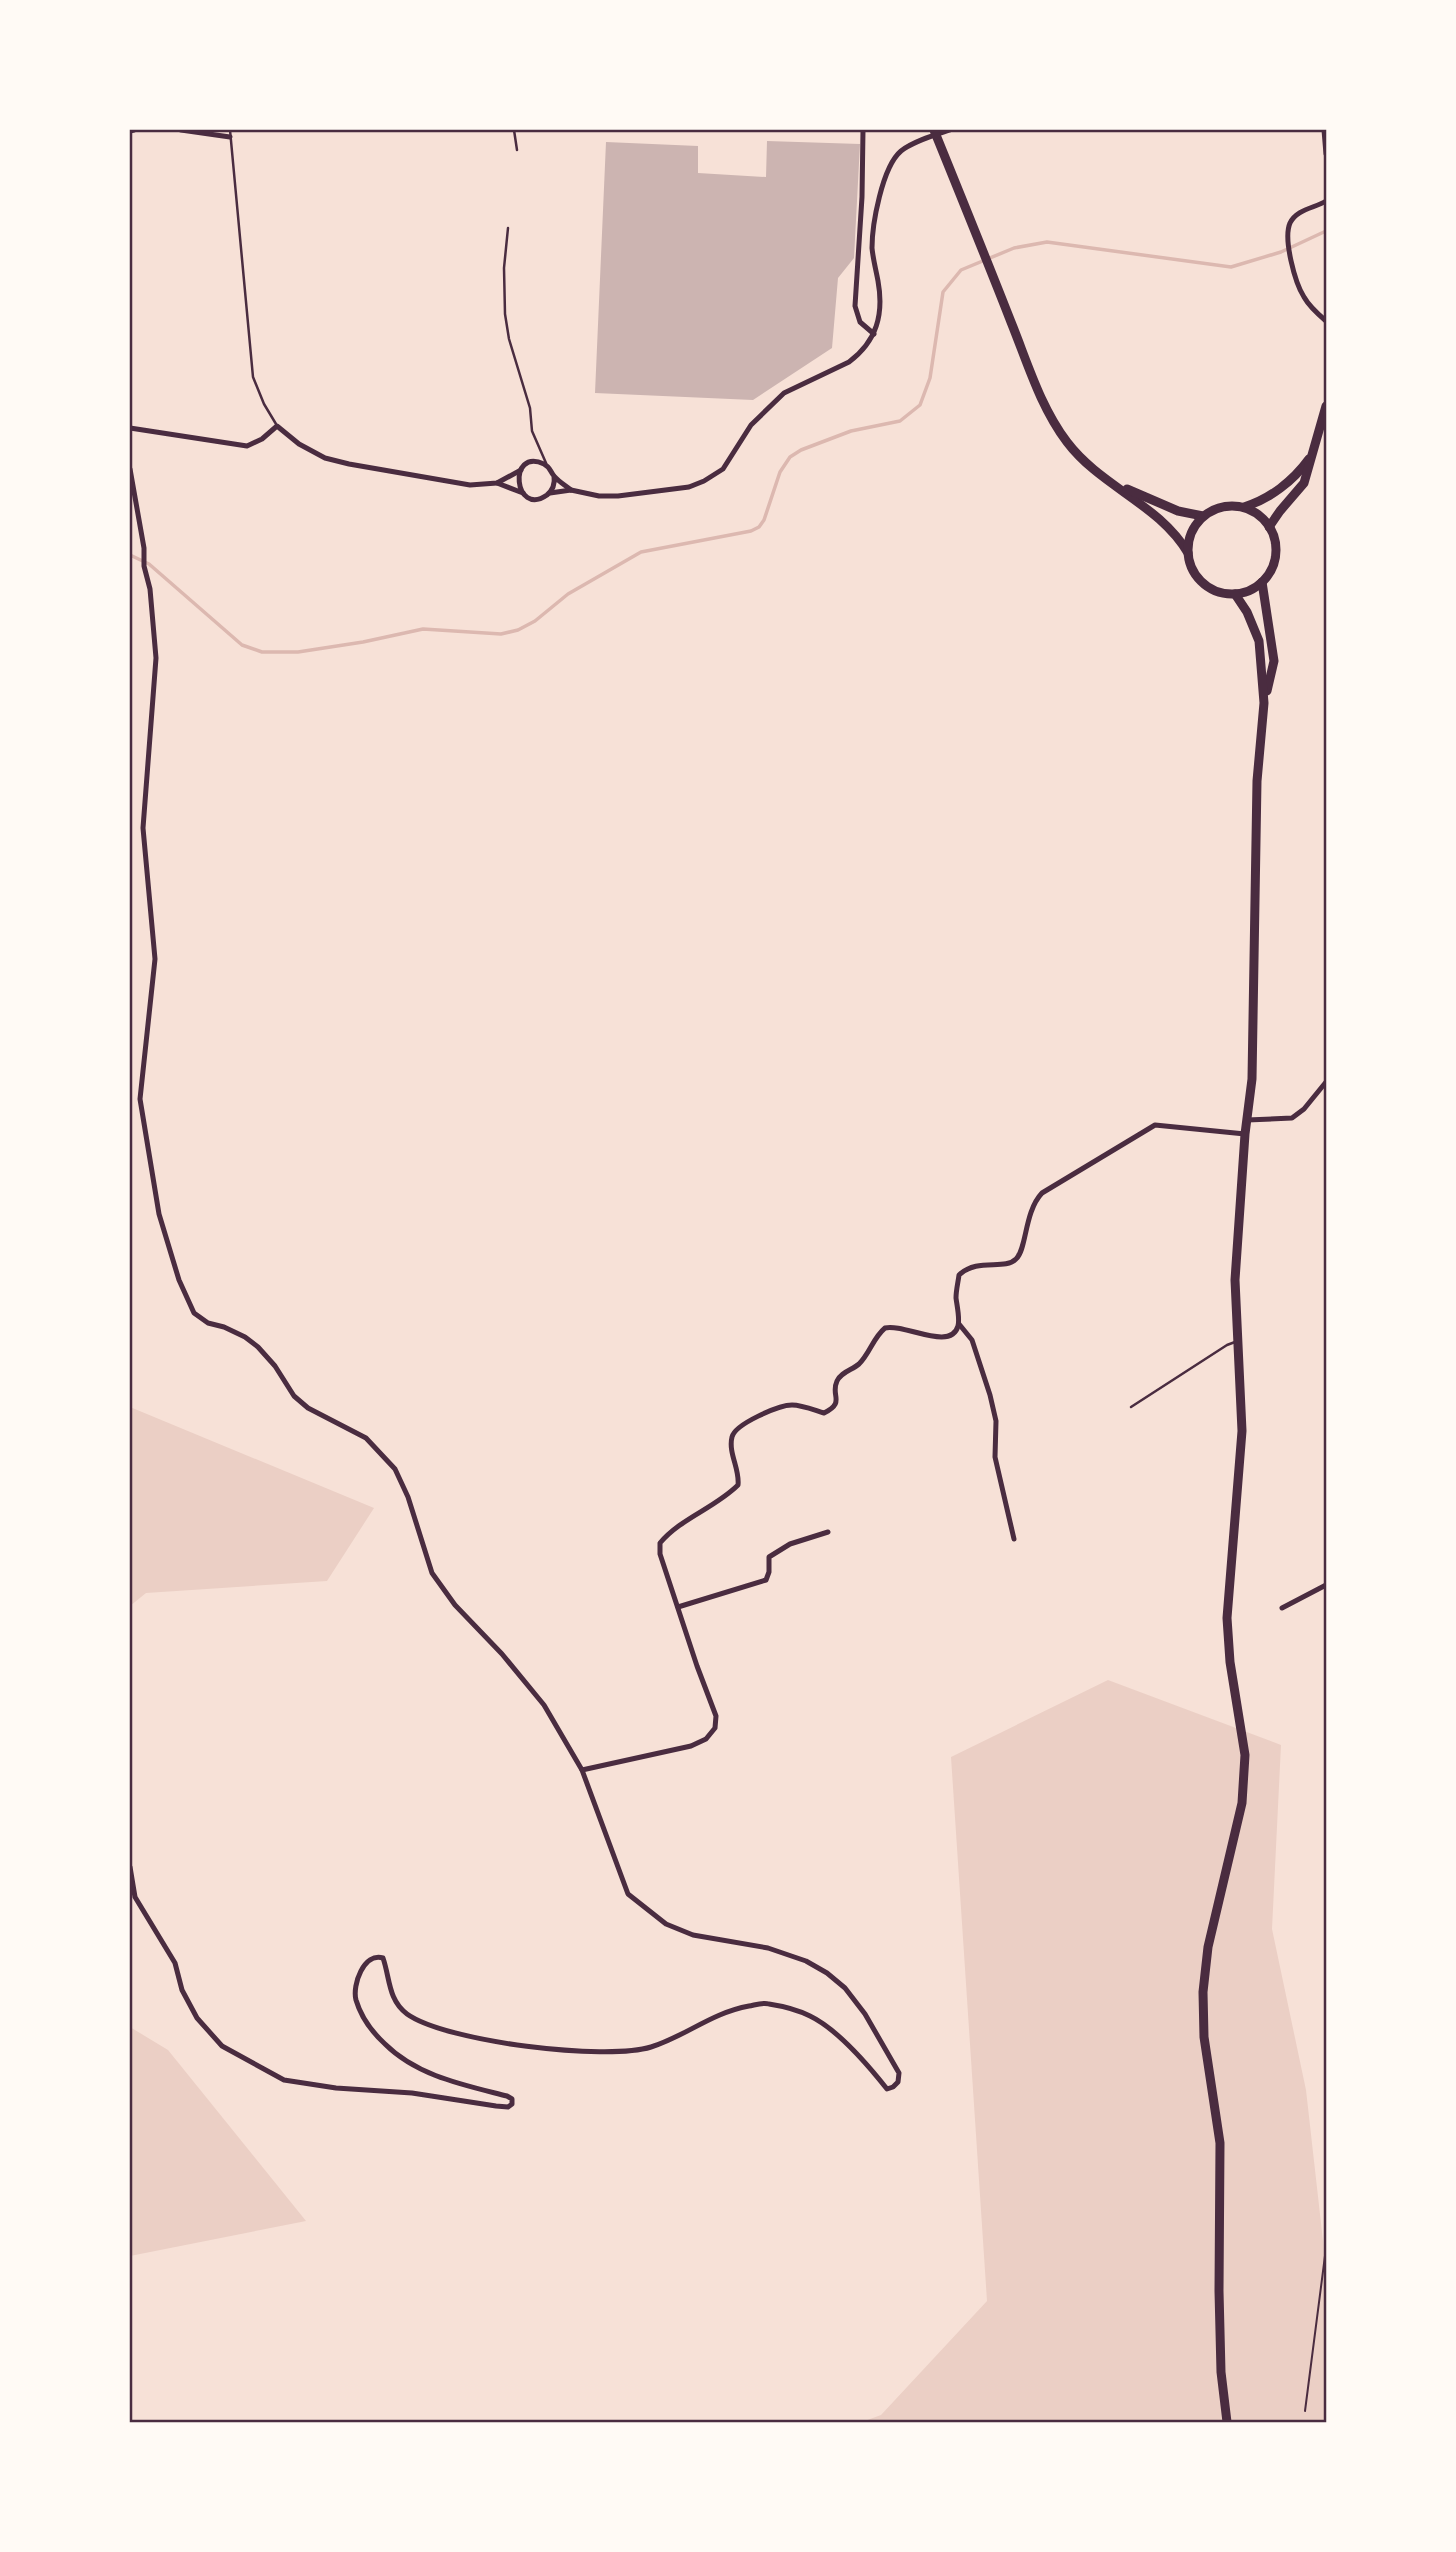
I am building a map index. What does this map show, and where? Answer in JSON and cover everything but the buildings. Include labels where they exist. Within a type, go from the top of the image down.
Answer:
[{"type":"main road","points":[[934,130],[1031,375],[1054,423],[1075,452],[1165,523],[1180,539],[1188,553],[1193,572],[1216,591],[1235,594],[1254,589],[1273,566],[1276,556],[1274,536],[1254,511],[1244,507],[1224,506],[1203,516],[1191,533],[1188,553]]},
{"type":"main road","points":[[1269,527],[1304,483],[1326,407]]},
{"type":"main road","points":[[1244,507],[1268,497],[1297,475],[1316,449]]},
{"type":"main road","points":[[1101,475],[1131,492],[1178,512],[1203,516]]},
{"type":"main road","points":[[1227,2423],[1221,2372],[1220,2143],[1204,2037],[1203,1992],[1209,1947],[1242,1803],[1245,1755],[1230,1662],[1227,1618],[1242,1431],[1236,1280],[1245,1135],[1252,1079],[1257,781],[1264,703],[1275,661],[1262,582]]},
{"type":"main road","points":[[1235,594],[1247,612],[1259,641],[1264,703]]},
{"type":"street","points":[[181,130],[230,137]]},
{"type":"street","points":[[863,130],[855,306],[860,322],[874,334]]},
{"type":"street","points":[[497,483],[533,499],[571,490],[599,496],[618,496],[690,487],[713,477],[723,469],[761,413],[784,393],[849,362],[867,345],[874,334],[880,309],[880,293],[872,249],[884,181],[891,163],[902,150],[950,130]]},
{"type":"street","points":[[1324,130],[1326,154]]},
{"type":"street","points":[[1326,201],[1295,216],[1289,224],[1288,237],[1293,270],[1304,298],[1326,321]]},
{"type":"street","points":[[130,428],[247,446],[262,439],[277,426],[299,444],[325,458],[470,485],[497,483],[536,462],[547,466],[554,476],[571,490]]},
{"type":"street","points":[[130,469],[150,589],[156,658],[143,828],[155,959],[140,1099],[159,1214],[179,1280],[194,1313],[208,1323],[225,1327],[251,1342],[275,1366],[294,1396],[308,1408],[366,1438],[395,1469],[406,1490],[432,1573],[456,1605],[502,1654],[544,1705],[582,1770],[628,1894],[666,1924],[693,1935],[768,1948],[806,1961],[827,1973],[845,1988],[865,2014],[899,2073],[898,2082],[887,2089],[828,2028],[810,2015],[766,2003],[732,2009],[651,2047],[628,2051],[581,2051],[453,2033],[427,2025],[406,2013],[391,1995],[386,1965],[383,1958],[378,1956],[362,1967],[355,1997],[370,2028],[386,2046],[428,2073],[507,2096],[512,2099],[512,2104],[508,2107],[496,2106],[412,2093],[336,2088],[284,2080],[222,2046],[197,2018],[182,1990],[176,1963],[135,1896],[130,1867]]},
{"type":"street","points":[[521,470],[518,482],[523,493]]},
{"type":"street","points":[[550,493],[554,476]]},
{"type":"street","points":[[1247,1120],[1292,1118],[1304,1109],[1326,1082]]},
{"type":"street","points":[[1014,1539],[995,1457],[996,1422],[990,1395],[972,1340],[959,1324],[956,1294],[959,1275],[972,1265],[1011,1262],[1017,1259],[1030,1210],[1042,1193],[1155,1125],[1245,1135]]},
{"type":"street","points":[[582,1770],[691,1746],[706,1739],[715,1728],[716,1716],[696,1666],[660,1554],[660,1543],[670,1531],[719,1501],[738,1485],[739,1475],[732,1448],[732,1437],[737,1429],[784,1406],[795,1405],[824,1413],[832,1409],[836,1403],[836,1381],[863,1359],[873,1340],[885,1328],[901,1328],[942,1338],[953,1334],[959,1324]]},
{"type":"street","points":[[678,1607],[766,1580],[769,1557],[790,1544],[828,1532]]},
{"type":"street","points":[[1282,1608],[1326,1585]]},
{"type":"lane","points":[[230,130],[253,377],[277,426]]},
{"type":"lane","points":[[514,130],[517,150]]},
{"type":"lane","points":[[508,228],[504,268],[505,314],[513,358],[530,408],[532,431],[547,466]]},
{"type":"lane","points":[[1131,1407],[1227,1345],[1239,1341]]},
{"type":"path","points":[[1305,2411],[1326,2248]]},
{"type":"shaded area","points":[[130,1407],[374,1508],[327,1581],[146,1593],[130,1606]]},
{"type":"shaded area","points":[[1108,1680],[1281,1745],[1272,1929],[1306,2090],[1323,2241],[1326,2295],[1326,2422],[862,2422],[881,2415],[987,2301],[951,1757]]},
{"type":"shaded area","points":[[130,2027],[168,2050],[306,2221],[130,2256]]},
{"type":"waterway","points":[[130,555],[149,564],[242,645],[262,652],[298,652],[423,629],[501,634],[518,630],[535,621],[568,594],[641,552],[751,531],[759,527],[764,520],[780,472],[790,457],[801,450],[851,431],[900,421],[920,405],[930,378],[943,292],[961,270],[1014,248],[1047,242],[1231,267],[1281,252],[1326,231]]}]
